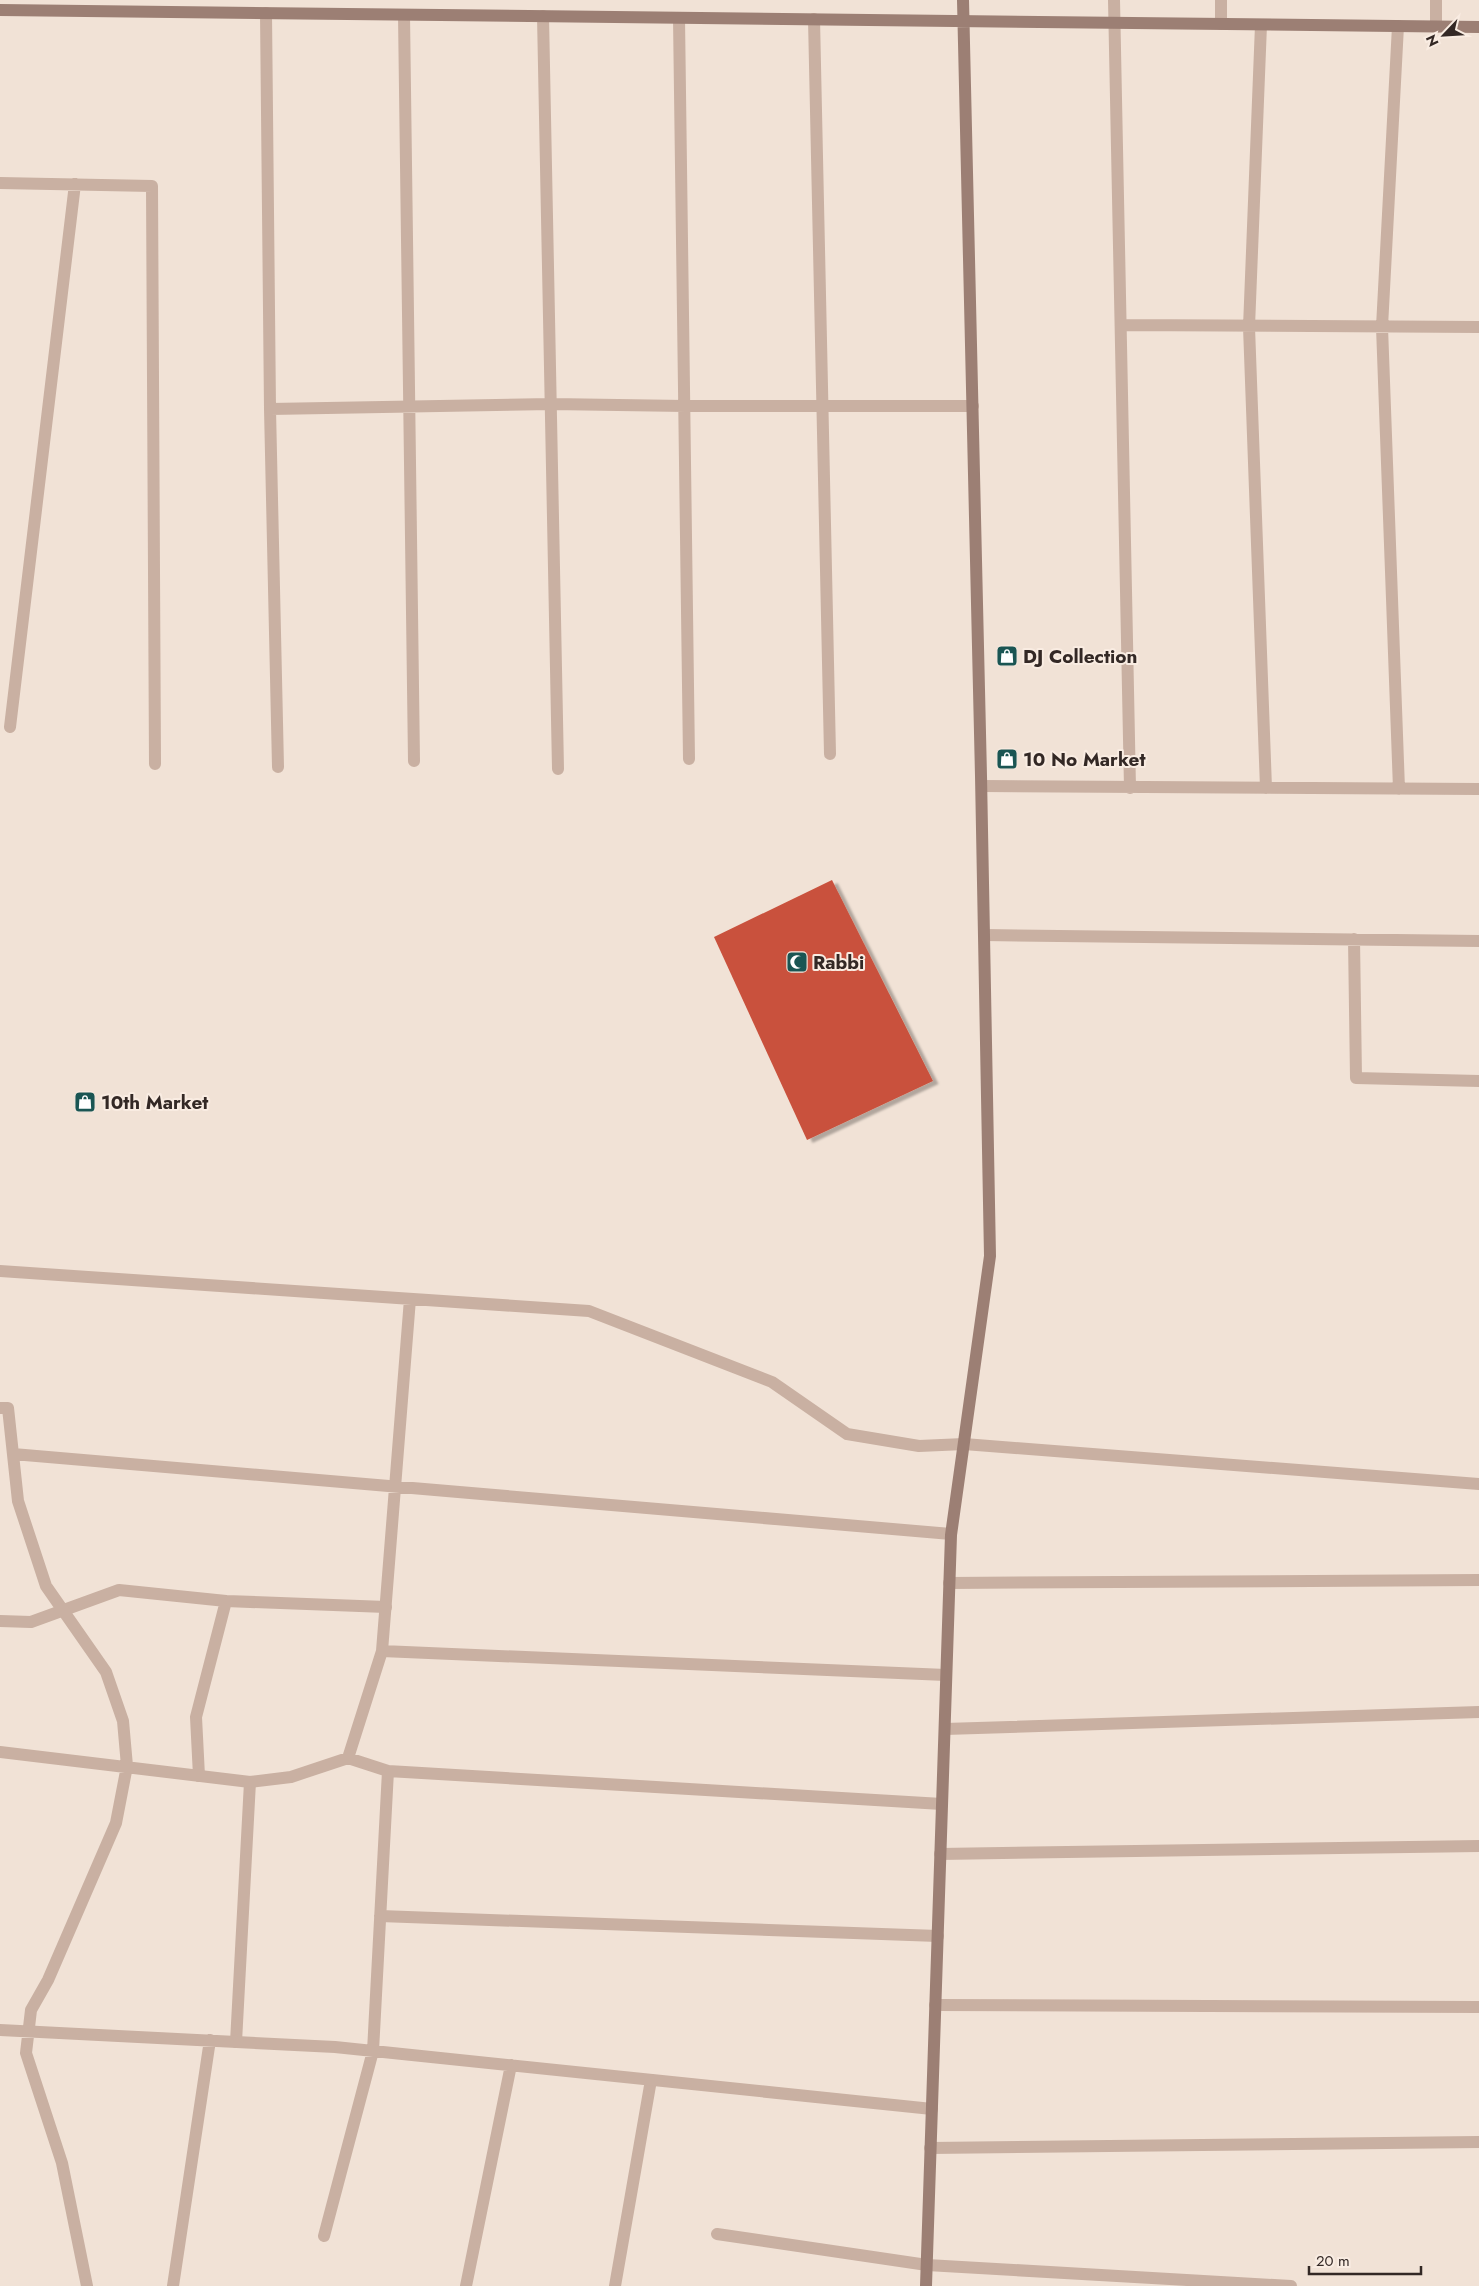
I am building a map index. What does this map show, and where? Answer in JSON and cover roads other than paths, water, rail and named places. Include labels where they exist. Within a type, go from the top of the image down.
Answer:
[{"type":"street","points":[[926,2286],[951,1534],[990,1256],[982,786],[963,0]]},
{"type":"street","points":[[1114,0],[1130,788]]},
{"type":"street","points":[[1221,24],[1222,0]]},
{"type":"street","points":[[1436,0],[1436,27]]},
{"type":"street","points":[[0,10],[1479,27]]},
{"type":"street","points":[[266,13],[270,409],[278,766]]},
{"type":"street","points":[[404,15],[414,761]]},
{"type":"street","points":[[543,16],[558,768]]},
{"type":"street","points":[[680,18],[689,759]]},
{"type":"street","points":[[814,19],[830,754]]},
{"type":"street","points":[[1261,25],[1249,327],[1266,788]]},
{"type":"street","points":[[1398,26],[1382,327],[1399,789]]},
{"type":"street","points":[[0,182],[152,186],[155,764]]},
{"type":"street","points":[[10,727],[75,184]]},
{"type":"street","points":[[1121,325],[1479,327]]},
{"type":"street","points":[[270,409],[551,404],[973,406]]},
{"type":"street","points":[[982,786],[1479,790]]},
{"type":"street","points":[[984,935],[1479,941]]},
{"type":"street","points":[[1354,939],[1356,1078],[1479,1080]]},
{"type":"street","points":[[0,1271],[590,1311],[772,1382],[846,1434],[919,1446],[964,1444],[1479,1484]]},
{"type":"street","points":[[348,1758],[382,1651],[410,1299]]},
{"type":"street","points":[[0,1408],[8,1408],[18,1500],[46,1586],[106,1672],[122,1721],[127,1766],[116,1823],[48,1980],[30,2010],[26,2053],[62,2163],[88,2286]]},
{"type":"street","points":[[13,1454],[951,1534]]},
{"type":"street","points":[[949,1583],[1479,1580]]},
{"type":"street","points":[[0,1621],[31,1622],[62,1609],[119,1590],[226,1601],[386,1607]]},
{"type":"street","points":[[199,1776],[196,1717],[226,1601]]},
{"type":"street","points":[[382,1651],[946,1675]]},
{"type":"street","points":[[945,1730],[1479,1712]]},
{"type":"street","points":[[0,1752],[250,1782],[291,1776],[348,1758],[388,1771],[942,1804]]},
{"type":"street","points":[[324,2236],[373,2051],[388,1771]]},
{"type":"street","points":[[236,2042],[250,1782]]},
{"type":"street","points":[[940,1854],[1479,1846]]},
{"type":"street","points":[[380,1916],[938,1936]]},
{"type":"street","points":[[936,2005],[1479,2007]]},
{"type":"street","points":[[0,2030],[335,2047],[932,2109]]},
{"type":"street","points":[[173,2286],[210,2040]]},
{"type":"street","points":[[466,2286],[511,2065]]},
{"type":"street","points":[[615,2286],[650,2080]]},
{"type":"street","points":[[930,2148],[1479,2142]]},
{"type":"street","points":[[717,2234],[927,2265],[1291,2286]]},
{"type":"place","name":"DJ Collection","points":[[1007,656]]},
{"type":"place","name":"10 No Market","points":[[1007,759]]},
{"type":"place","name":"Rabbi","points":[[797,962]]},
{"type":"place","name":"10th Market","points":[[85,1102]]}]
